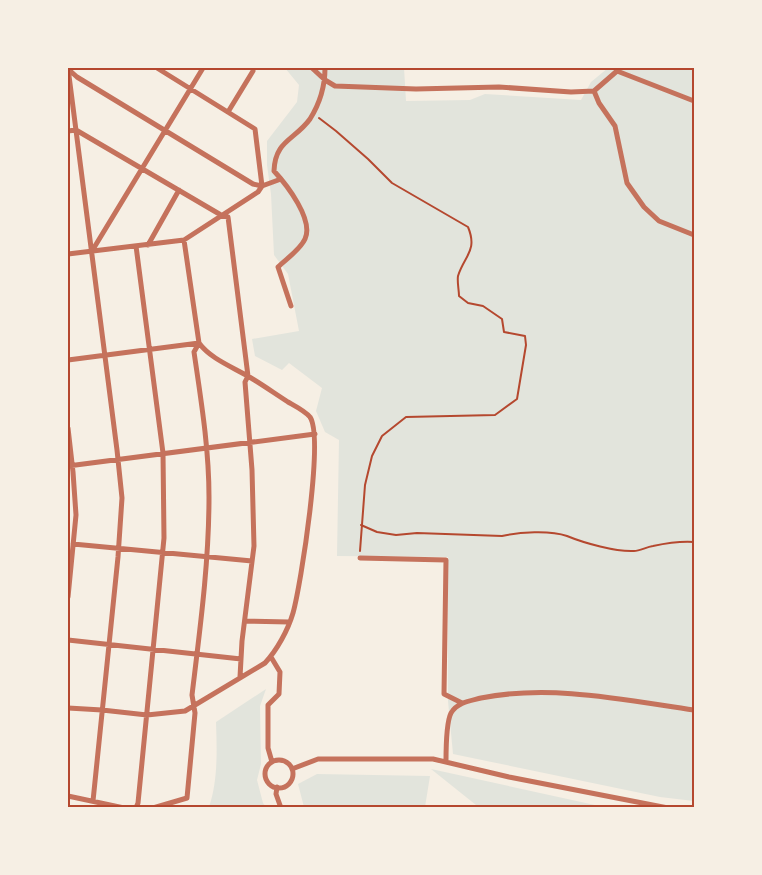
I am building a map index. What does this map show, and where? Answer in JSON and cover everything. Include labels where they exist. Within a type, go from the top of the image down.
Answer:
[{"type":"street","points":[[68,254],[184,240],[258,192],[262,186],[256,129],[157,68]]},
{"type":"street","points":[[91,251],[203,68]]},
{"type":"street","points":[[312,68],[334,86],[499,88],[571,92],[594,91],[617,69],[694,101]]},
{"type":"street","points":[[291,306],[278,267],[304,241],[307,234],[306,222],[290,189],[274,172],[275,164],[280,147],[309,120],[321,98],[325,80],[325,68]]},
{"type":"street","points":[[68,69],[122,498],[94,801]]},
{"type":"street","points":[[68,69],[77,77],[252,184],[262,186],[282,179]]},
{"type":"street","points":[[228,112],[253,70]]},
{"type":"street","points":[[594,91],[599,103],[615,126],[627,183],[644,207],[659,221],[694,235]]},
{"type":"street","points":[[68,131],[76,130],[221,215],[228,217],[248,376],[244,382],[254,510],[254,546],[240,677]]},
{"type":"street","points":[[148,245],[179,190]]},
{"type":"street","points":[[68,708],[147,716],[185,711],[265,663],[271,657],[289,622],[299,588],[314,469],[315,434],[310,417],[248,376],[205,351],[200,343],[184,240]]},
{"type":"street","points":[[136,246],[163,453],[164,554],[136,808]]},
{"type":"street","points":[[68,360],[200,343]]},
{"type":"street","points":[[153,808],[187,798],[195,713],[192,695],[207,556],[209,495],[207,448],[194,352],[200,343]]},
{"type":"street","points":[[68,428],[76,515],[68,597]]},
{"type":"street","points":[[70,465],[315,434]]},
{"type":"street","points":[[73,544],[252,561]]},
{"type":"street","points":[[360,558],[446,560],[444,694],[462,702]]},
{"type":"street","points":[[245,621],[289,622]]},
{"type":"street","points":[[68,640],[241,659]]},
{"type":"street","points":[[271,657],[280,672],[279,694],[268,705],[268,748],[272,762]]},
{"type":"street","points":[[446,762],[447,734],[451,713],[462,702],[500,694],[564,693],[609,697],[694,710]]},
{"type":"street","points":[[292,769],[318,759],[433,759],[668,808]]},
{"type":"street","points":[[282,760],[292,769],[293,774],[290,783],[286,786],[277,787],[268,783],[265,774],[268,765],[272,762],[282,760]]},
{"type":"street","points":[[277,787],[276,794],[281,808]]},
{"type":"street","points":[[68,796],[124,808]]},
{"type":"path","points":[[313,113],[368,158],[392,183],[468,227],[472,238],[470,253],[458,277],[459,296],[468,303],[483,306],[502,319],[504,332],[525,336],[526,345],[517,399],[496,415],[406,417],[382,436],[372,456],[365,485],[360,558]]},
{"type":"path","points":[[361,525],[377,532],[396,535],[416,533],[502,536],[552,533],[584,542],[636,552],[650,546],[680,541],[694,542]]},
{"type":"shaded area","points":[[285,68],[404,68],[406,101],[470,100],[485,94],[581,100],[591,82],[608,68],[694,68],[694,801],[660,797],[453,754],[448,701],[448,557],[337,556],[339,440],[325,432],[316,411],[322,388],[289,363],[282,370],[255,356],[252,339],[299,331],[288,274],[274,255],[271,194],[267,165],[267,141],[297,102],[299,85]]},
{"type":"shaded area","points":[[266,689],[260,706],[261,764],[257,780],[263,803],[266,807],[209,807],[217,754],[216,722]]},
{"type":"shaded area","points":[[431,769],[604,807],[490,808],[476,805]]},
{"type":"shaded area","points":[[317,774],[430,776],[425,807],[304,807],[298,784]]}]
